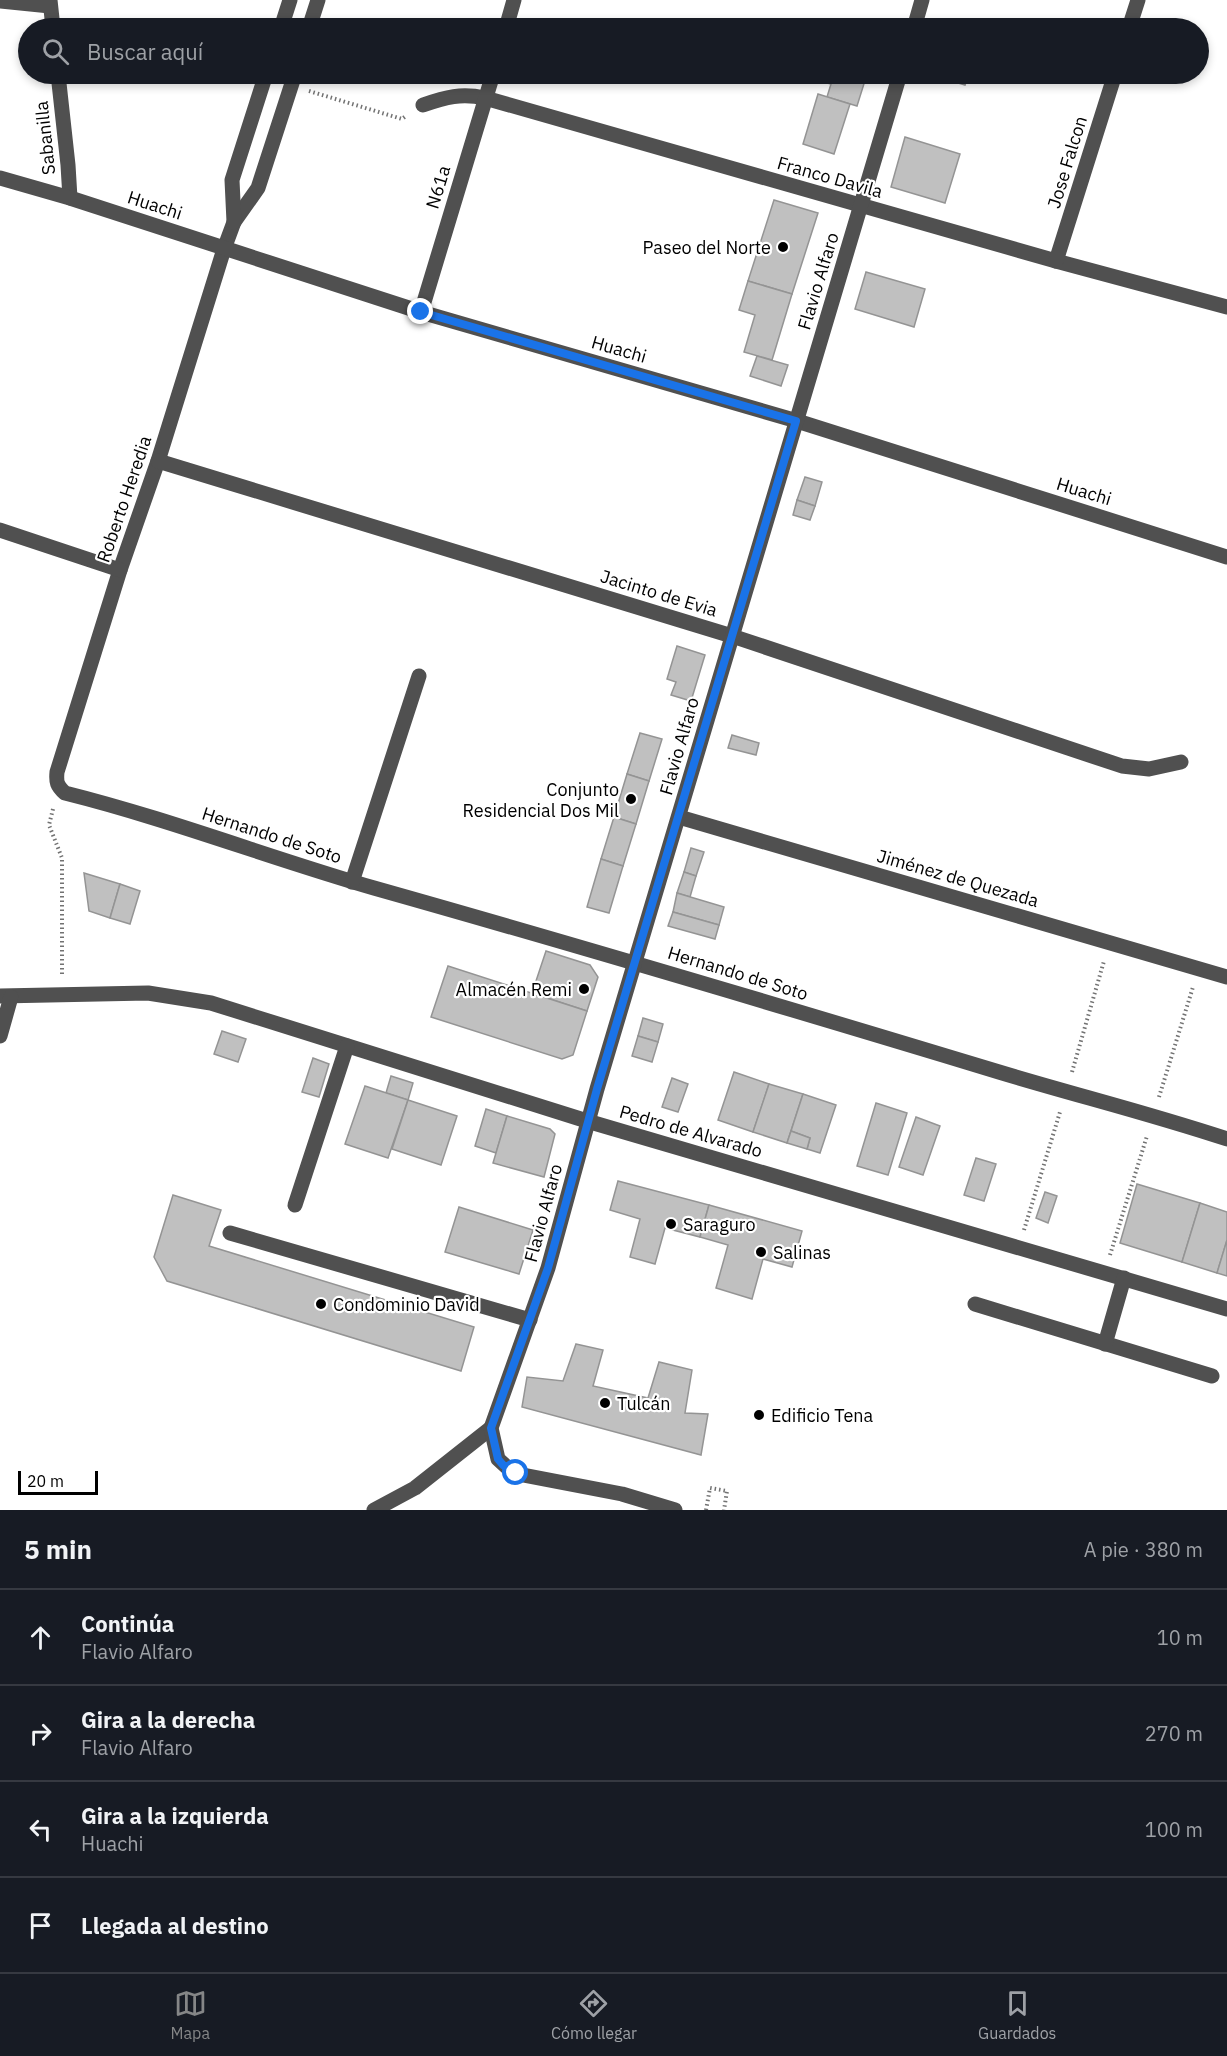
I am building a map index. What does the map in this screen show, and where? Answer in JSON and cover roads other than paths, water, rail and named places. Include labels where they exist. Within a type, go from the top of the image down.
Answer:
[{"type":"street","points":[[284,18],[290,0]]},
{"type":"street","points":[[312,18],[318,0]]},
{"type":"street","points":[[509,18],[514,0]]},
{"type":"street","points":[[917,18],[922,0]]},
{"type":"street","points":[[1132,18],[1138,0]]},
{"type":"street","points":[[0,1],[50,3],[51,18]]},
{"type":"street","name":"Sabanilla","points":[[59,84],[70,198]]},
{"type":"street","name":"Roberto Heredia","points":[[234,222],[232,180],[263,84]]},
{"type":"street","name":"Roberto Heredia","points":[[62,790],[56,782],[57,772],[224,249],[234,222],[258,188],[291,84]]},
{"type":"street","name":"N61a","points":[[421,312],[490,84]]},
{"type":"street","name":"Flavio Alfaro","points":[[491,1428],[548,1268],[587,1121],[897,84]]},
{"type":"street","name":"Jose Falcon","points":[[1056,261],[1112,84]]},
{"type":"street","name":"Franco Davila","points":[[423,105],[467,94],[486,98],[861,206],[1227,307]]},
{"type":"street","name":"Huachi","points":[[0,178],[70,198],[421,312],[796,421],[1227,556]]},
{"type":"street","name":"Jacinto de Evia","points":[[158,461],[732,636],[1122,766],[1149,769],[1181,762]]},
{"type":"street","points":[[0,530],[120,570]]},
{"type":"street","points":[[352,882],[419,676]]},
{"type":"street","name":"Hernando de Soto","points":[[62,790],[165,820],[352,882],[635,962],[1055,1089],[1154,1115],[1227,1138]]},
{"type":"street","name":"Jiménez de Quezada","points":[[679,817],[1227,977]]},
{"type":"street","name":"Pedro de Alvarado","points":[[5,996],[148,993],[211,1003],[587,1121],[1227,1309]]},
{"type":"street","points":[[0,1036],[5,996]]},
{"type":"street","points":[[295,1205],[347,1046]]},
{"type":"street","points":[[230,1233],[530,1320]]},
{"type":"street","points":[[1105,1344],[1124,1278]]},
{"type":"street","points":[[975,1304],[1212,1376]]},
{"type":"street","points":[[374,1510],[415,1488],[491,1428],[498,1459],[510,1470],[523,1475],[622,1494],[675,1510]]},
{"type":"place","name":"Paseo del Norte","points":[[783,247]]},
{"type":"place","name":"Conjunto Residencial Dos Mil","points":[[631,799]]},
{"type":"place","name":"Almacén Remi","points":[[584,989]]},
{"type":"place","name":"Saraguro","points":[[671,1224]]},
{"type":"place","name":"Salinas","points":[[761,1252]]},
{"type":"place","name":"Condominio David","points":[[321,1304]]},
{"type":"place","name":"Tulcán","points":[[605,1403]]},
{"type":"place","name":"Edificio Tena","points":[[759,1415]]}]
